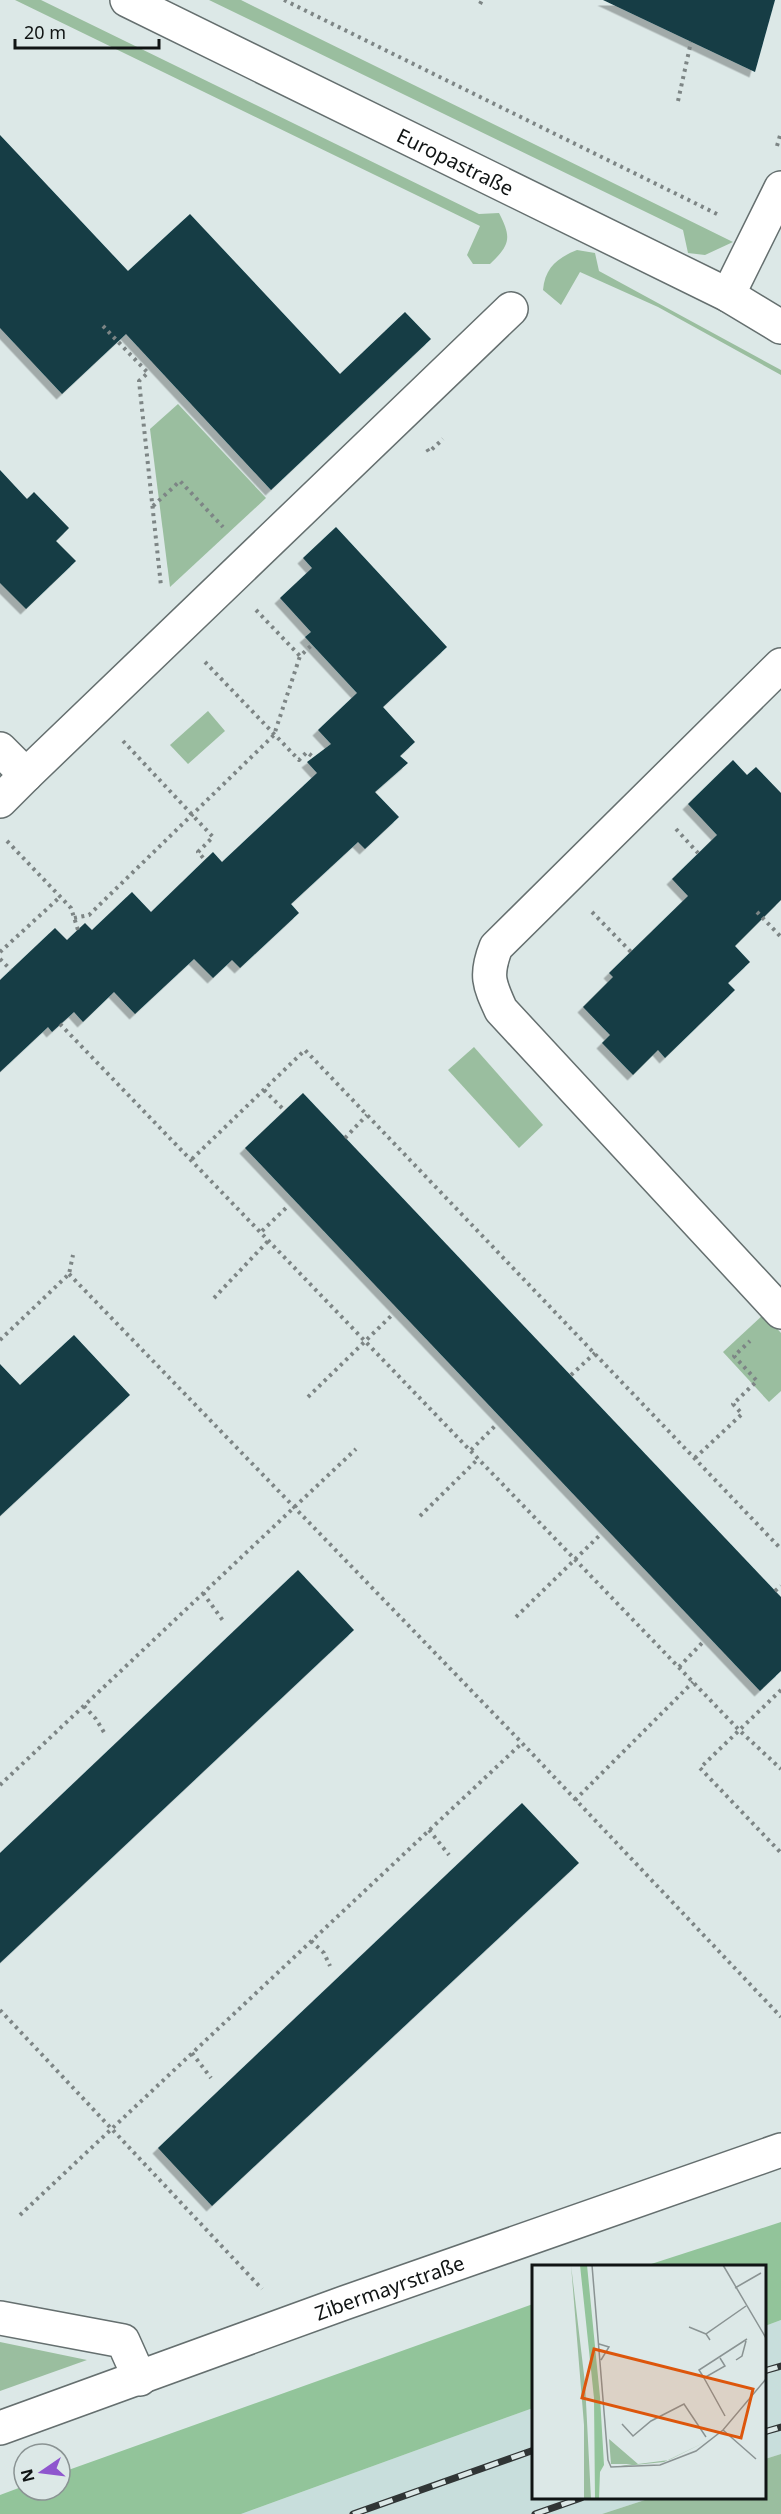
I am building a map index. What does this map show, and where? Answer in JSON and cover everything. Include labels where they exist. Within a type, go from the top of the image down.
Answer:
[{"type":"street","name":"Europastraße","points":[[128,0],[728,295],[781,327]]},
{"type":"street","points":[[728,295],[781,188]]},
{"type":"street","points":[[0,801],[511,309]]},
{"type":"street","points":[[781,665],[496,947],[488,969],[490,986],[501,1010],[781,1312]]},
{"type":"street","points":[[0,749],[26,775]]},
{"type":"street","name":"Zibermayrstraße","points":[[0,2428],[344,2303],[781,2150]]},
{"type":"street","points":[[0,2318],[123,2341],[140,2379]]},
{"type":"path","points":[[284,0],[677,192],[758,236]]},
{"type":"path","points":[[678,101],[691,42]]},
{"type":"path","points":[[776,149],[781,132]]},
{"type":"path","points":[[103,326],[148,373],[139,381],[152,507],[172,636],[299,760],[307,752],[313,757]]},
{"type":"path","points":[[152,507],[180,481],[253,558]]},
{"type":"path","points":[[228,581],[300,656]]},
{"type":"path","points":[[74,918],[88,915],[193,816],[274,735],[300,656],[312,645]]},
{"type":"path","points":[[94,711],[213,837],[198,852],[205,860]]},
{"type":"path","points":[[0,834],[71,908],[78,930]]},
{"type":"path","points":[[561,882],[631,952]]},
{"type":"path","points":[[0,952],[60,897]]},
{"type":"path","points":[[757,912],[781,937]]},
{"type":"path","points":[[0,959],[10,970]]},
{"type":"path","points":[[60,1024],[739,1730],[781,1769]]},
{"type":"path","points":[[192,1159],[305,1050],[781,1549]]},
{"type":"path","points":[[264,1090],[284,1110]]},
{"type":"path","points":[[345,1138],[368,1115]]},
{"type":"path","points":[[262,1232],[287,1208]]},
{"type":"path","points":[[214,1298],[270,1240]]},
{"type":"path","points":[[0,1340],[69,1274],[73,1256]]},
{"type":"path","points":[[69,1274],[522,1743],[781,2017]]},
{"type":"path","points":[[695,1458],[742,1414],[733,1404],[757,1381],[734,1356],[781,1312]]},
{"type":"path","points":[[308,1397],[391,1316]]},
{"type":"path","points":[[571,1375],[595,1353]]},
{"type":"path","points":[[471,1450],[495,1425]]},
{"type":"path","points":[[0,1785],[356,1449]]},
{"type":"path","points":[[420,1516],[478,1458]]},
{"type":"path","points":[[516,1617],[600,1535]]},
{"type":"path","points":[[775,1591],[781,1586]]},
{"type":"path","points":[[203,1593],[224,1622]]},
{"type":"path","points":[[679,1667],[702,1643]]},
{"type":"path","points":[[575,1800],[693,1682]]},
{"type":"path","points":[[781,1690],[700,1768],[781,1853]]},
{"type":"path","points":[[84,1706],[96,1719],[105,1734]]},
{"type":"path","points":[[20,2215],[522,1743]]},
{"type":"path","points":[[429,1830],[449,1855]]},
{"type":"path","points":[[310,1941],[324,1953],[330,1966]]},
{"type":"path","points":[[0,2010],[267,2294]]},
{"type":"path","points":[[192,2052],[211,2078]]},
{"type":"shaded area","points":[[781,2320],[781,2454],[766,2459],[766,2326]]},
{"type":"shaded area","points":[[532,2408],[532,2499],[648,2499],[602,2514],[241,2514]]},
{"type":"green space","points":[[15,0],[41,0],[479,214],[499,213],[507,235],[502,252],[490,264],[473,264],[467,255],[480,226]]},
{"type":"green space","points":[[209,0],[241,0],[733,242],[705,255],[688,253],[683,230]]},
{"type":"green space","points":[[577,250],[595,253],[599,271],[781,370],[781,375],[658,307],[580,272],[561,305],[543,290],[544,282],[549,270],[558,260]]},
{"type":"green space","points":[[178,404],[266,498],[170,587],[150,429]]},
{"type":"green space","points":[[208,711],[225,731],[188,764],[170,745]]},
{"type":"green space","points":[[474,1047],[543,1125],[519,1148],[448,1070]]},
{"type":"green space","points":[[764,1314],[781,1333],[781,1391],[769,1402],[723,1352]]},
{"type":"green space","points":[[781,2222],[781,2320],[766,2326],[766,2265],[648,2265]]},
{"type":"green space","points":[[532,2304],[532,2408],[241,2514],[0,2514],[0,2495],[12,2490],[12,2502],[72,2502],[72,2469]]},
{"type":"green space","points":[[0,2342],[87,2360],[0,2391]]},
{"type":"green space","points":[[781,2454],[781,2514],[602,2514],[648,2499],[766,2499],[766,2459]]},
{"type":"building","points":[[603,0],[775,0],[755,72]]},
{"type":"building","points":[[0,135],[128,271],[190,214],[340,374],[405,312],[431,339],[271,490],[126,334],[62,394],[0,328]]},
{"type":"building","points":[[0,470],[27,499],[34,492],[69,528],[56,541],[76,561],[26,609],[0,583]]},
{"type":"building","points":[[336,527],[447,647],[383,707],[415,742],[400,756],[408,763],[375,792],[399,817],[365,849],[358,842],[291,904],[299,913],[240,968],[232,960],[213,978],[194,959],[135,1014],[114,992],[83,1022],[74,1012],[52,1032],[48,1027],[0,1072],[0,980],[55,928],[67,940],[85,923],[92,930],[132,892],[151,912],[213,852],[222,862],[317,773],[307,762],[331,744],[318,730],[357,693],[305,637],[311,632],[280,598],[312,568],[303,558]]},
{"type":"building","points":[[733,760],[747,775],[756,767],[781,793],[781,900],[735,946],[750,962],[728,983],[735,990],[665,1058],[658,1050],[633,1075],[602,1043],[610,1035],[583,1007],[613,977],[609,973],[688,896],[672,879],[717,835],[688,804]]},
{"type":"building","points":[[303,1093],[781,1597],[781,1671],[760,1691],[245,1148]]},
{"type":"building","points":[[74,1335],[130,1395],[0,1516],[0,1364],[20,1385]]},
{"type":"building","points":[[298,1570],[354,1630],[0,1963],[0,1853]]},
{"type":"building","points":[[522,1803],[579,1863],[212,2206],[158,2148]]},
{"type":"railway","points":[[766,2370],[781,2366]]},
{"type":"railway","points":[[766,2431],[781,2427]]},
{"type":"railway","points":[[353,2514],[532,2451]]},
{"type":"railway","points":[[535,2514],[578,2499]]}]
